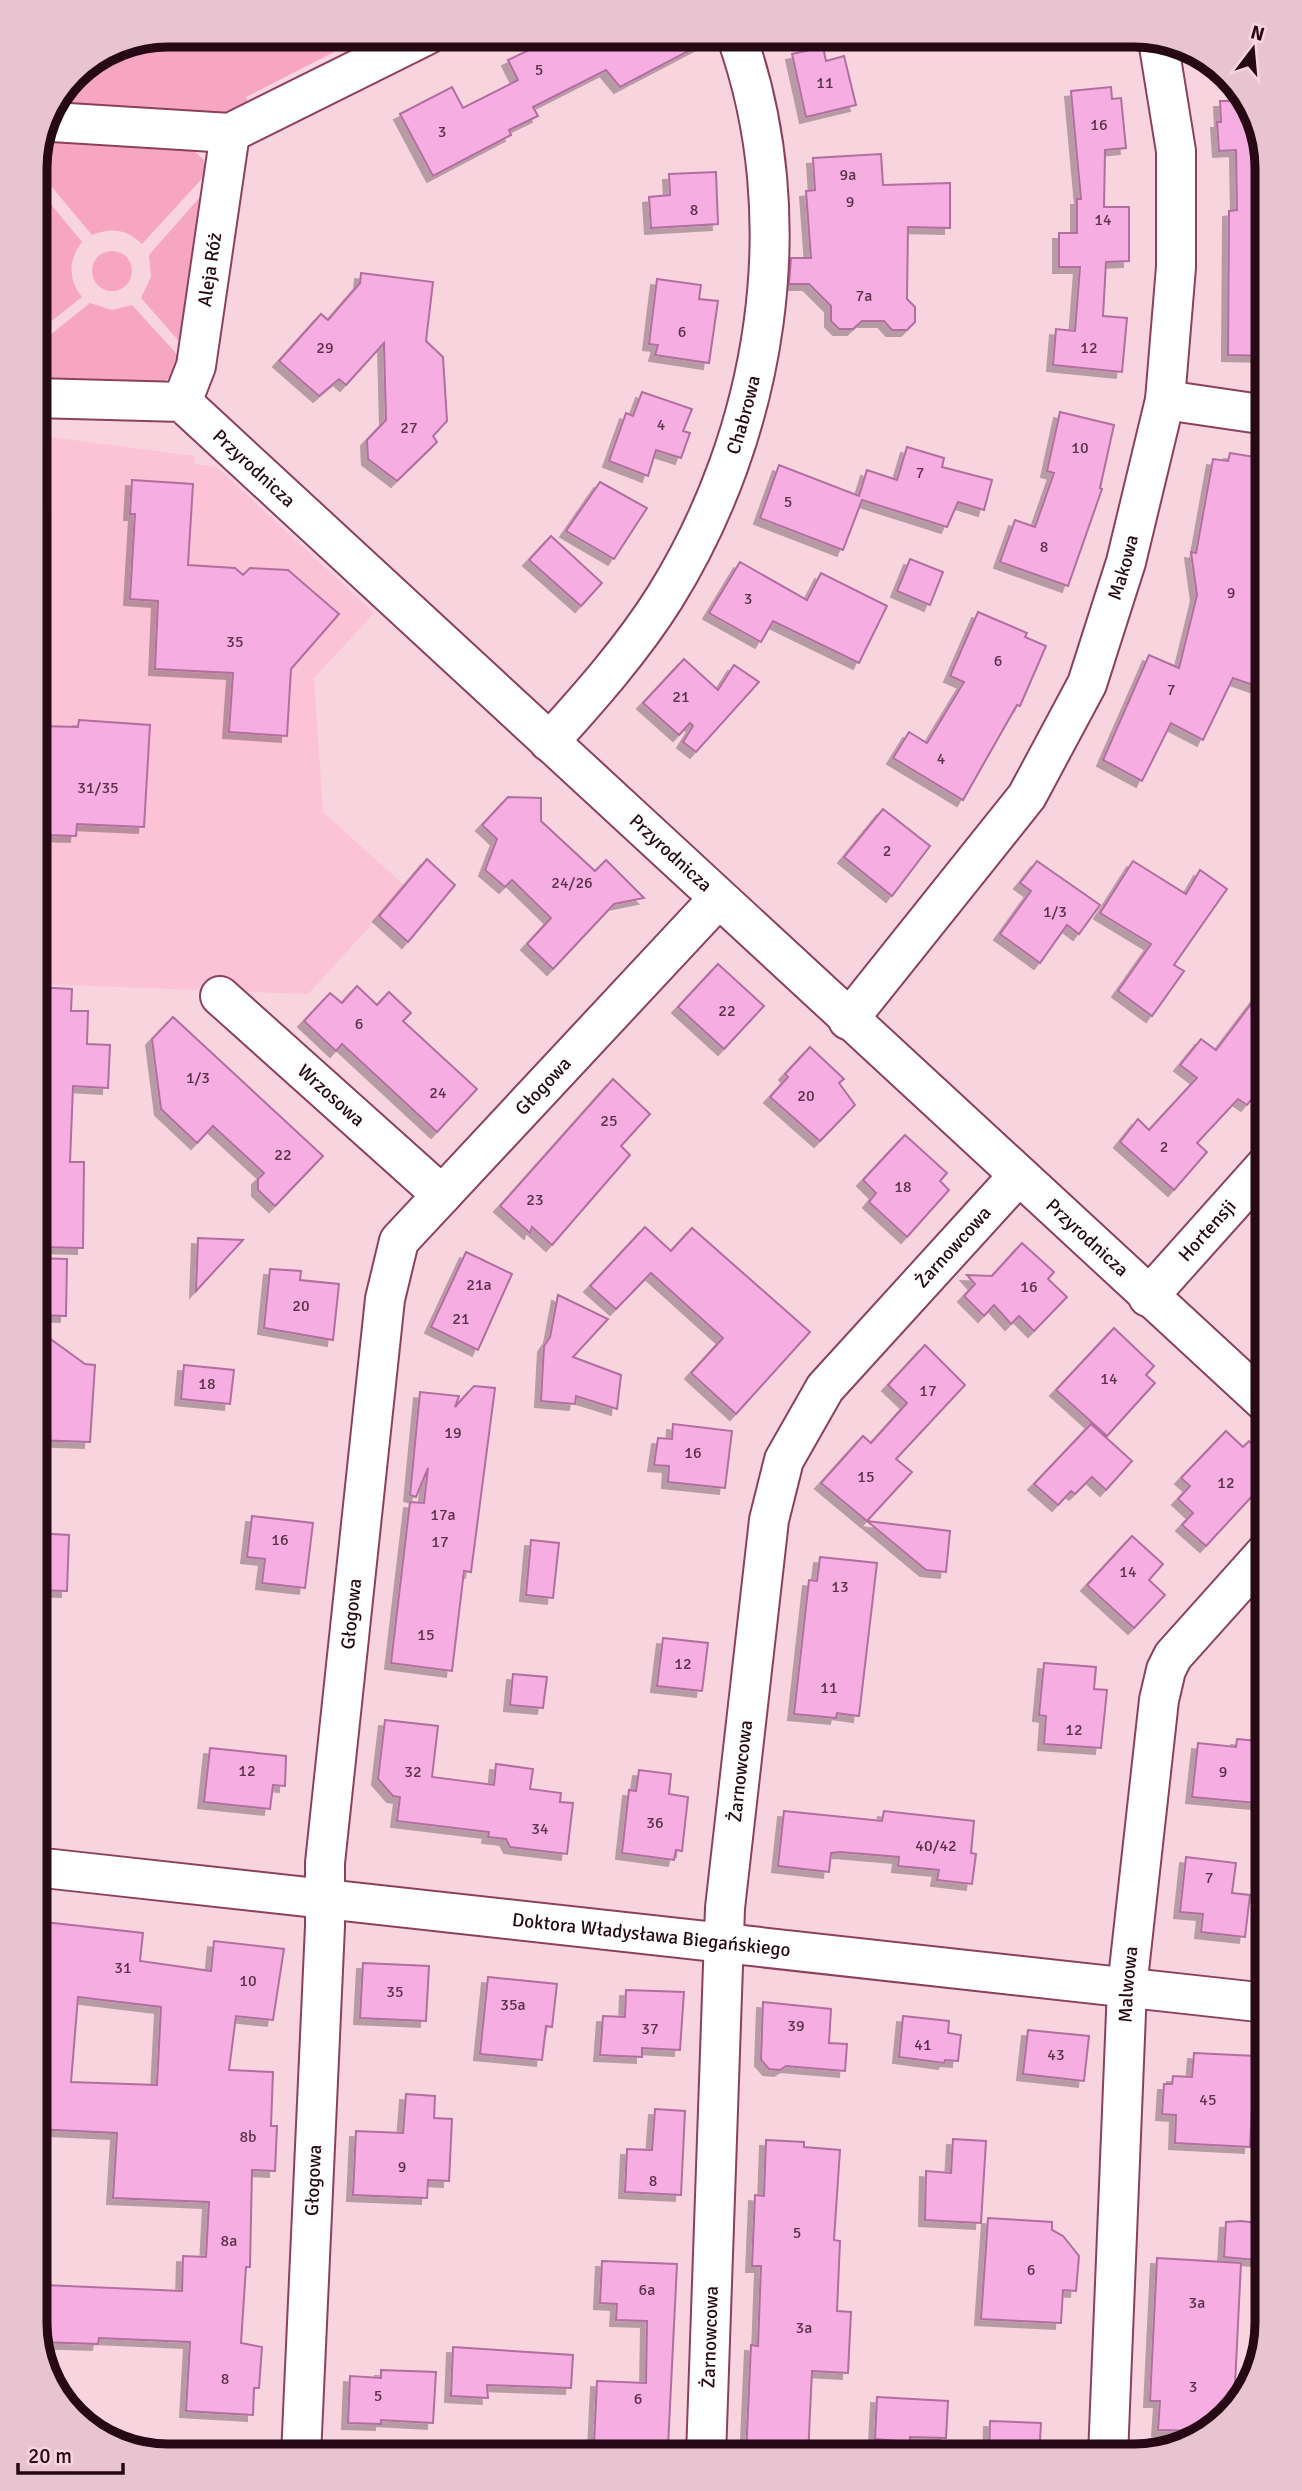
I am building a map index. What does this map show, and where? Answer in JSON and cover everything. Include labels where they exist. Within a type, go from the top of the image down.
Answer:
[{"type":"street","points":[[57,122],[230,133],[402,47]]},
{"type":"street","name":"Chabrowa","points":[[549,742],[575,715],[664,598],[695,543],[724,478],[745,410],[759,355],[767,298],[769,214],[759,118],[739,48]]},
{"type":"street","name":"Makowa","points":[[848,1020],[1027,796],[1087,684],[1126,562],[1165,400],[1176,267],[1177,150],[1160,50]]},
{"type":"street","name":"Aleja Róż","points":[[182,402],[196,366],[230,133]]},
{"type":"street","points":[[48,398],[182,402]]},
{"type":"street","points":[[1165,400],[1255,413]]},
{"type":"street","name":"Przyrodnicza","points":[[182,402],[1147,1297],[1255,1393]]},
{"type":"street","name":"Głogowa","points":[[302,2443],[325,1863],[385,1299],[399,1241],[718,899]]},
{"type":"street","name":"Wrzosowa","points":[[220,996],[442,1195]]},
{"type":"street","name":"Żarnowcowa","points":[[706,2444],[725,1908],[769,1520],[784,1460],[825,1388],[1018,1176]]},
{"type":"street","name":"Hortensji","points":[[1147,1297],[1255,1177]]},
{"type":"street","name":"Malwowa","points":[[1108,2444],[1127,1988],[1158,1700],[1166,1670],[1173,1656],[1255,1564]]},
{"type":"street","name":"Doktora Władysława Biegańskiego","points":[[47,1868],[1255,2002]]},
{"type":"shaded area","points":[[343,47],[246,97],[251,107],[228,115],[62,111],[72,94],[88,77],[108,63],[152,48]]},
{"type":"shaded area","points":[[51,137],[191,148],[203,159],[208,172],[142,244],[125,232],[106,231],[92,235],[48,182]]},
{"type":"shaded area","points":[[208,188],[186,349],[141,298],[151,277],[149,255]]},
{"type":"shaded area","points":[[48,201],[82,242],[74,256],[72,276],[82,297],[48,324]]},
{"type":"shaded area","points":[[112,251],[126,257],[132,271],[126,285],[112,291],[98,285],[92,271],[98,257]]},
{"type":"shaded area","points":[[90,303],[112,310],[132,305],[183,361],[172,376],[157,385],[48,383],[48,337]]},
{"type":"shaded area","points":[[48,437],[194,456],[195,464],[217,467],[374,613],[314,678],[323,812],[406,887],[308,994],[48,984]]},
{"type":"building","points":[[534,47],[695,48],[620,87],[606,70],[533,107],[538,116],[509,130],[511,135],[433,176],[400,114],[452,87],[463,108],[518,80],[508,60]]},
{"type":"building","points":[[823,48],[826,61],[844,56],[856,105],[806,117],[792,54]]},
{"type":"building","points":[[1111,87],[1112,99],[1121,98],[1126,148],[1105,150],[1104,207],[1129,207],[1129,261],[1106,262],[1103,316],[1127,318],[1122,372],[1053,365],[1056,329],[1075,331],[1080,267],[1059,267],[1059,233],[1077,233],[1077,199],[1081,199],[1071,91]]},
{"type":"building","points":[[1220,101],[1234,101],[1246,122],[1252,144],[1255,168],[1255,356],[1228,355],[1229,211],[1237,210],[1236,150],[1219,151],[1217,122],[1221,122]]},
{"type":"building","points":[[881,154],[883,185],[950,183],[950,228],[908,227],[907,299],[915,307],[915,322],[907,330],[892,330],[884,321],[862,321],[853,329],[839,329],[831,321],[831,306],[809,284],[789,284],[791,258],[811,258],[806,191],[815,190],[813,158]]},
{"type":"building","points":[[716,172],[718,224],[651,228],[649,197],[670,195],[669,174]]},
{"type":"building","points":[[361,273],[433,282],[426,341],[443,357],[447,421],[433,436],[437,442],[397,481],[368,459],[367,440],[386,420],[384,343],[346,385],[339,379],[319,396],[279,361],[321,314],[328,320],[360,283]]},
{"type":"building","points":[[657,279],[701,285],[699,299],[718,301],[709,363],[655,355],[658,345],[649,344]]},
{"type":"building","points":[[642,392],[692,409],[683,431],[690,433],[681,458],[656,450],[648,476],[609,461],[626,413],[633,416]]},
{"type":"building","points":[[1060,412],[1114,425],[1100,488],[1102,489],[1068,586],[1000,562],[1015,520],[1035,527],[1054,473],[1047,471]]},
{"type":"building","points":[[907,447],[944,458],[942,467],[992,480],[984,510],[958,502],[947,527],[862,500],[843,550],[760,518],[779,465],[859,496],[867,470],[897,480]]},
{"type":"building","points":[[1230,453],[1255,457],[1255,686],[1233,678],[1203,740],[1171,723],[1142,781],[1103,760],[1149,655],[1179,668],[1197,595],[1191,552],[1196,553],[1213,459],[1228,461]]},
{"type":"building","points":[[132,480],[193,484],[188,565],[235,568],[243,575],[250,568],[288,570],[339,614],[291,669],[287,736],[229,732],[233,673],[155,669],[158,601],[130,599],[135,514],[130,514]]},
{"type":"building","points":[[600,482],[647,508],[614,559],[566,531]]},
{"type":"building","points":[[551,536],[602,583],[581,606],[529,560]]},
{"type":"building","points":[[910,559],[943,572],[930,605],[897,591]]},
{"type":"building","points":[[740,562],[807,600],[821,573],[887,606],[859,663],[773,621],[761,642],[709,613]]},
{"type":"building","points":[[978,612],[1027,633],[1025,637],[1046,646],[1020,706],[1017,705],[963,800],[893,758],[909,732],[927,743],[964,682],[950,676]]},
{"type":"building","points":[[684,659],[718,690],[734,665],[759,682],[696,752],[683,742],[693,726],[690,723],[679,735],[643,703]]},
{"type":"building","points":[[79,720],[150,725],[144,827],[77,824],[76,836],[48,835],[50,754],[48,754],[48,726],[78,727]]},
{"type":"building","points":[[508,797],[541,798],[541,821],[595,871],[606,860],[644,898],[614,904],[553,969],[527,944],[551,918],[512,880],[505,887],[485,870],[497,839],[482,825]]},
{"type":"building","points":[[883,809],[930,846],[892,896],[844,857]]},
{"type":"building","points":[[427,859],[455,885],[408,942],[379,916]]},
{"type":"building","points":[[1037,861],[1100,905],[1079,934],[1067,925],[1040,963],[1000,934],[1031,891],[1020,883]]},
{"type":"building","points":[[1133,861],[1186,894],[1200,870],[1227,889],[1174,965],[1184,971],[1152,1016],[1118,991],[1151,944],[1100,913]]},
{"type":"building","points":[[718,964],[764,1006],[724,1049],[678,1007]]},
{"type":"building","points":[[357,986],[377,1005],[389,992],[411,1013],[403,1021],[477,1089],[437,1132],[342,1044],[336,1051],[304,1021],[330,993],[342,1003]]},
{"type":"building","points":[[48,988],[72,989],[71,1011],[88,1011],[87,1044],[110,1045],[108,1088],[73,1086],[70,1162],[84,1162],[83,1248],[47,1247]]},
{"type":"building","points":[[1255,999],[1255,1095],[1247,1105],[1238,1099],[1197,1143],[1207,1152],[1174,1190],[1120,1142],[1138,1119],[1149,1130],[1197,1078],[1180,1065],[1201,1039],[1216,1050]]},
{"type":"building","points":[[173,1017],[323,1156],[275,1206],[258,1190],[258,1179],[264,1173],[213,1126],[197,1143],[161,1109],[152,1039]]},
{"type":"building","points":[[810,1047],[844,1079],[839,1083],[855,1105],[820,1141],[770,1097],[788,1077],[785,1074]]},
{"type":"building","points":[[613,1079],[650,1114],[621,1146],[630,1155],[552,1245],[532,1227],[530,1233],[500,1206]]},
{"type":"building","points":[[905,1135],[947,1173],[940,1181],[949,1190],[907,1237],[869,1202],[876,1193],[863,1180]]},
{"type":"building","points":[[645,1227],[671,1251],[692,1228],[810,1332],[736,1414],[691,1373],[723,1338],[651,1273],[616,1309],[590,1286]]},
{"type":"building","points":[[198,1238],[243,1240],[196,1291]]},
{"type":"building","points":[[1022,1243],[1054,1272],[1048,1279],[1067,1297],[1034,1331],[1019,1316],[1011,1324],[994,1305],[984,1316],[964,1296],[975,1284],[967,1275],[992,1276]]},
{"type":"building","points":[[466,1252],[512,1274],[478,1350],[431,1327]]},
{"type":"building","points":[[47,1258],[67,1259],[66,1316],[47,1315]]},
{"type":"building","points":[[270,1269],[301,1271],[300,1280],[339,1284],[333,1340],[264,1328]]},
{"type":"building","points":[[558,1295],[608,1319],[573,1357],[621,1375],[617,1409],[576,1396],[575,1404],[541,1401],[544,1346],[550,1337]]},
{"type":"building","points":[[1114,1328],[1154,1366],[1146,1375],[1155,1383],[1107,1436],[1056,1390]]},
{"type":"building","points":[[47,1337],[85,1364],[95,1365],[90,1442],[47,1440]]},
{"type":"building","points":[[925,1345],[965,1385],[896,1459],[912,1472],[867,1521],[821,1483],[863,1436],[871,1443],[907,1403],[888,1385]]},
{"type":"building","points":[[184,1365],[234,1370],[230,1404],[181,1399]]},
{"type":"building","points":[[474,1386],[495,1388],[471,1572],[464,1571],[452,1671],[391,1663],[410,1502],[424,1503],[428,1468],[416,1497],[410,1495],[420,1392],[459,1396],[455,1407]]},
{"type":"building","points":[[673,1424],[732,1431],[725,1488],[668,1482],[669,1466],[654,1465],[658,1438],[672,1439]]},
{"type":"building","points":[[1091,1424],[1132,1461],[1106,1490],[1092,1477],[1075,1494],[1071,1491],[1058,1505],[1034,1484]]},
{"type":"building","points":[[1226,1431],[1243,1447],[1249,1441],[1255,1446],[1255,1493],[1206,1546],[1182,1525],[1193,1513],[1178,1499],[1190,1486],[1181,1478]]},
{"type":"building","points":[[252,1516],[313,1523],[305,1588],[262,1583],[265,1559],[247,1557]]},
{"type":"building","points":[[867,1521],[950,1531],[946,1572],[926,1570]]},
{"type":"building","points":[[47,1534],[69,1535],[67,1591],[47,1590]]},
{"type":"building","points":[[1132,1536],[1163,1564],[1149,1580],[1165,1595],[1134,1628],[1087,1585]]},
{"type":"building","points":[[531,1540],[559,1543],[553,1598],[526,1595]]},
{"type":"building","points":[[820,1557],[877,1563],[859,1716],[837,1713],[836,1718],[794,1714],[809,1580],[817,1581]]},
{"type":"building","points":[[663,1638],[708,1643],[702,1691],[657,1686]]},
{"type":"building","points":[[1044,1663],[1096,1667],[1094,1689],[1107,1690],[1101,1748],[1044,1744],[1046,1716],[1039,1715]]},
{"type":"building","points":[[513,1674],[547,1677],[543,1708],[510,1705]]},
{"type":"building","points":[[385,1720],[438,1726],[432,1777],[494,1785],[496,1764],[533,1769],[530,1789],[561,1793],[560,1802],[573,1803],[567,1854],[510,1847],[506,1839],[488,1837],[489,1832],[397,1821],[400,1797],[393,1796],[378,1779]]},
{"type":"building","points":[[1237,1739],[1255,1741],[1255,1803],[1192,1797],[1198,1743],[1236,1747]]},
{"type":"building","points":[[210,1748],[286,1756],[285,1786],[273,1785],[270,1809],[204,1802]]},
{"type":"building","points":[[639,1770],[671,1774],[669,1794],[688,1797],[682,1851],[676,1850],[674,1860],[622,1853],[629,1790],[636,1791]]},
{"type":"building","points":[[784,1811],[882,1821],[884,1811],[974,1821],[971,1853],[976,1854],[972,1884],[937,1880],[939,1870],[898,1866],[899,1857],[831,1853],[829,1872],[778,1866]]},
{"type":"building","points":[[1186,1857],[1236,1863],[1232,1893],[1250,1895],[1245,1937],[1201,1932],[1203,1914],[1180,1912]]},
{"type":"building","points":[[47,1922],[143,1933],[140,1961],[211,1971],[214,1941],[284,1949],[273,2020],[236,2016],[229,2070],[273,2072],[271,2126],[277,2126],[275,2171],[252,2170],[250,2267],[246,2267],[241,2343],[262,2347],[259,2388],[254,2388],[253,2415],[186,2411],[190,2342],[99,2338],[98,2344],[49,2342],[47,2285],[182,2291],[183,2256],[206,2257],[209,2202],[113,2198],[117,2133],[47,2130]],"holes":[[[78,1997],[161,2007],[157,2085],[71,2082]]]},
{"type":"building","points":[[363,1963],[429,1966],[426,2021],[360,2018]]},
{"type":"building","points":[[488,1977],[557,1984],[552,2027],[546,2026],[542,2060],[480,2054]]},
{"type":"building","points":[[626,1990],[684,1992],[680,2050],[642,2048],[642,2057],[600,2055],[603,2016],[625,2017]]},
{"type":"building","points":[[763,2002],[831,2009],[829,2043],[847,2044],[845,2071],[786,2066],[780,2070],[769,2069],[761,2060]]},
{"type":"building","points":[[903,2016],[949,2021],[948,2033],[961,2035],[958,2061],[945,2060],[944,2063],[899,2057]]},
{"type":"building","points":[[1028,2030],[1089,2036],[1084,2081],[1023,2074]]},
{"type":"building","points":[[1194,2053],[1255,2056],[1250,2147],[1175,2143],[1176,2115],[1162,2114],[1164,2084],[1172,2084],[1173,2076],[1192,2077]]},
{"type":"building","points":[[406,2094],[435,2096],[434,2118],[452,2119],[449,2181],[428,2180],[427,2198],[353,2195],[356,2131],[403,2133]]},
{"type":"building","points":[[655,2109],[685,2111],[681,2195],[625,2192],[627,2149],[652,2150]]},
{"type":"building","points":[[953,2139],[986,2141],[981,2223],[925,2220],[926,2171],[951,2173]]},
{"type":"building","points":[[766,2140],[804,2142],[804,2147],[840,2150],[834,2240],[840,2241],[837,2311],[851,2312],[848,2373],[812,2371],[809,2444],[747,2444],[751,2345],[758,2346],[761,2266],[752,2266],[755,2195],[764,2196]]},
{"type":"building","points":[[988,2218],[1052,2222],[1052,2230],[1063,2236],[1079,2256],[1076,2291],[1063,2290],[1061,2323],[981,2319]]},
{"type":"building","points":[[1226,2222],[1255,2223],[1255,2260],[1224,2257]]},
{"type":"building","points":[[1157,2258],[1241,2263],[1234,2390],[1208,2419],[1189,2431],[1158,2430],[1160,2401],[1150,2401]]},
{"type":"building","points":[[602,2261],[677,2264],[668,2444],[594,2443],[597,2381],[646,2383],[647,2321],[616,2320],[617,2304],[600,2303]]},
{"type":"building","points":[[453,2347],[573,2355],[571,2388],[487,2385],[488,2398],[451,2396]]},
{"type":"building","points":[[381,2370],[436,2372],[433,2423],[381,2420],[381,2424],[348,2423],[350,2376],[381,2378]]},
{"type":"building","points":[[877,2397],[948,2401],[946,2438],[910,2437],[910,2442],[875,2439]]},
{"type":"building","points":[[990,2421],[1041,2423],[1040,2444],[989,2444]]}]
